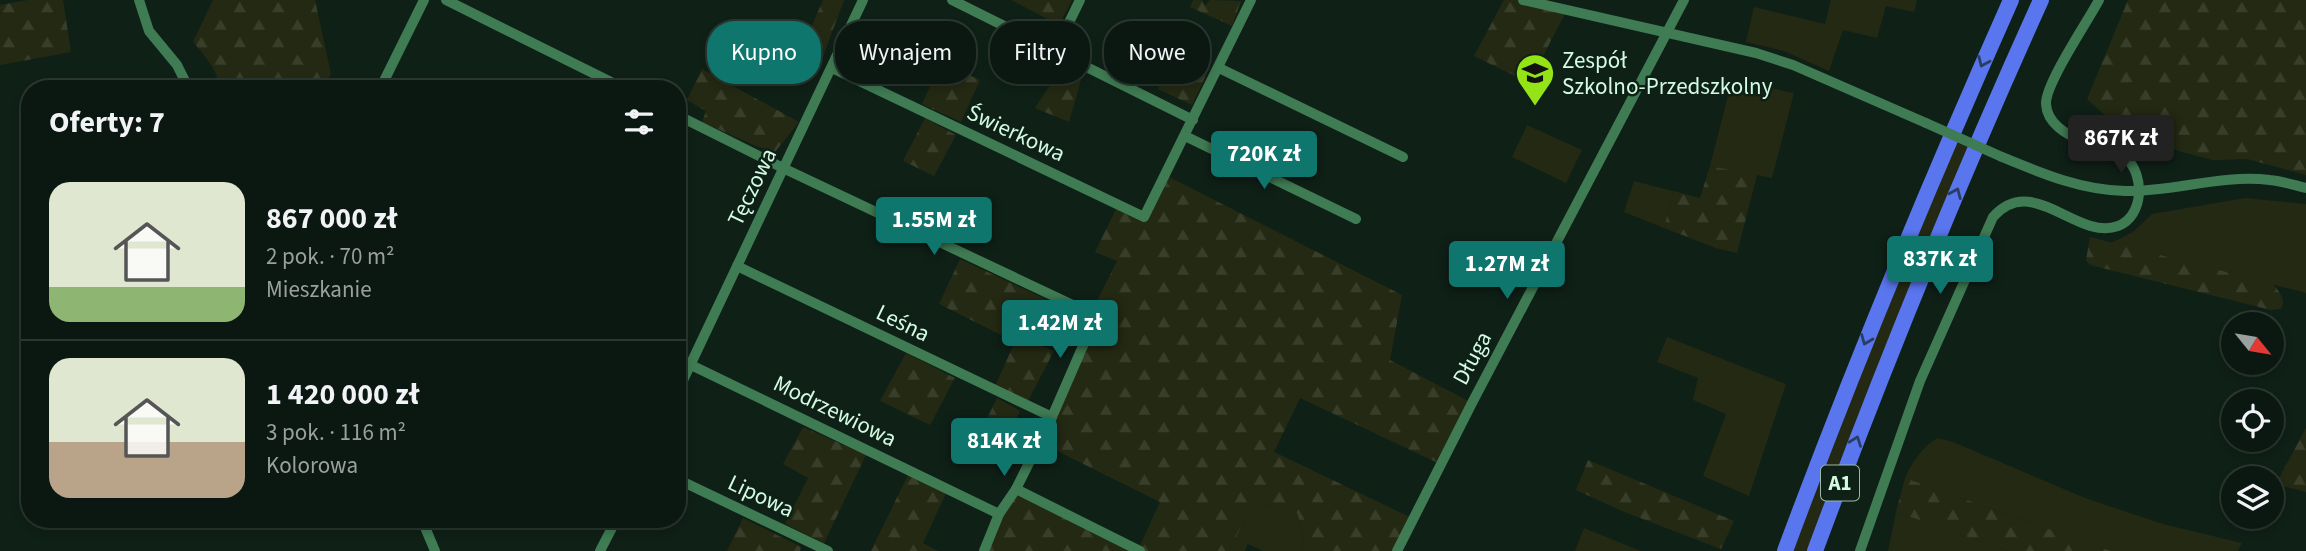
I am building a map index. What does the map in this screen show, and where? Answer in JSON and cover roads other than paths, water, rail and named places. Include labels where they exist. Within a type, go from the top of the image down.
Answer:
[{"type":"highway","name":"A1","points":[[1785,551],[1840,403],[2011,0]]},
{"type":"highway","name":"A1","points":[[1815,551],[1898,334],[2041,0]]},
{"type":"street","points":[[139,0],[149,31],[177,65],[184,80]]},
{"type":"street","points":[[385,80],[425,0]]},
{"type":"street","points":[[446,0],[607,80]]},
{"type":"street","name":"Tęczowa","points":[[686,375],[863,0]]},
{"type":"street","points":[[952,0],[994,21]]},
{"type":"street","points":[[1070,21],[1080,0]]},
{"type":"street","points":[[1251,0],[1185,136],[1356,219]]},
{"type":"street","points":[[1523,0],[1782,61],[2071,184],[2139,191],[2239,180],[2269,180],[2306,188]]},
{"type":"street","name":"Długa","points":[[1397,551],[1684,0]]},
{"type":"street","points":[[1860,551],[1920,381],[1993,217],[2009,205],[2030,202],[2090,225],[2108,228],[2126,221],[2137,205],[2139,191],[2136,174],[2125,157],[2110,147],[2079,139],[2062,131],[2046,108],[2051,86],[2099,0]]},
{"type":"street","name":"Świerkowa","points":[[832,68],[1144,217],[1185,136]]},
{"type":"street","points":[[1090,68],[1194,120]]},
{"type":"street","points":[[1219,68],[1403,157]]},
{"type":"street","points":[[686,120],[1097,316],[1052,417],[1016,489],[999,514],[984,551]]},
{"type":"street","name":"Leśna","points":[[737,267],[1052,417]]},
{"type":"street","name":"Modrzewiowa","points":[[691,365],[999,514]]},
{"type":"street","name":"Lipowa","points":[[686,484],[828,551]]},
{"type":"street","points":[[1016,489],[1140,551]]},
{"type":"street","points":[[425,528],[435,551]]},
{"type":"street","points":[[600,551],[612,528]]},
{"type":"place","name":"Zespół Szkolno-Przedszkolny","points":[[1535,107]]}]
